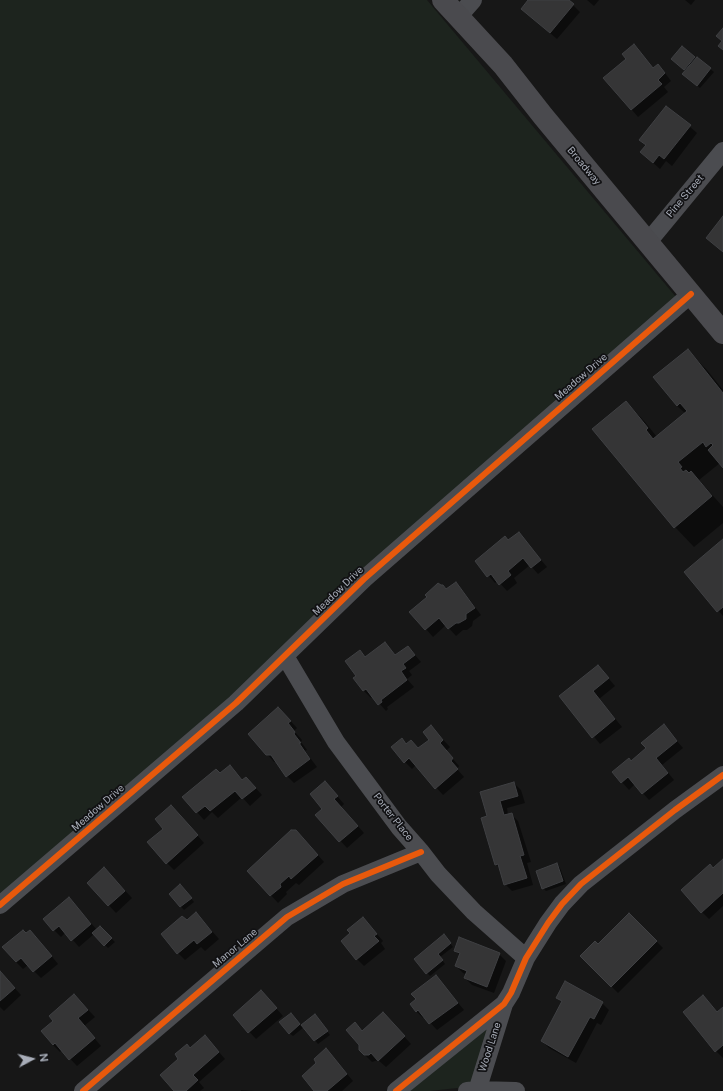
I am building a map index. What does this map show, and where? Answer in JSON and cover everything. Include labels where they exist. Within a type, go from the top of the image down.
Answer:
[{"type":"main road","name":"Broadway","points":[[443,0],[502,65],[723,333]]},
{"type":"street","points":[[459,16],[473,0]]},
{"type":"street","name":"Pine Street","points":[[648,242],[723,151]]},
{"type":"street","name":"Meadow Drive","points":[[0,905],[236,703],[364,580],[691,294]]},
{"type":"street","name":"Porter Place","points":[[284,656],[336,742],[399,827],[438,874],[474,912],[526,958]]},
{"type":"street","points":[[396,1091],[504,1004],[526,958],[548,923],[562,904],[581,884],[670,814],[723,775]]},
{"type":"street","name":"Manor Lane","points":[[83,1091],[287,917],[343,884],[421,852]]},
{"type":"street","name":"Wood Lane","points":[[474,1091],[504,1004]]},
{"type":"street","points":[[474,1091],[516,1091]]},
{"type":"shaded area","points":[[0,0],[427,0],[676,297],[0,903]]},
{"type":"shaded area","points":[[498,1013],[475,1086],[430,1091],[403,1091]]},
{"type":"building","points":[[528,0],[569,0],[574,4],[550,33],[521,9]]},
{"type":"building","points":[[723,28],[723,50],[718,46],[722,41],[716,36]]},
{"type":"building","points":[[634,44],[653,68],[658,64],[665,73],[658,80],[662,84],[631,110],[603,78],[626,59],[622,54]]},
{"type":"building","points":[[682,46],[695,57],[684,70],[671,59]]},
{"type":"building","points":[[697,57],[711,68],[697,86],[682,74]]},
{"type":"building","points":[[666,106],[691,125],[664,159],[659,155],[653,163],[640,152],[646,145],[639,140]]},
{"type":"building","points":[[723,216],[723,252],[706,238]]},
{"type":"building","points":[[688,349],[723,393],[723,468],[708,450],[713,445],[711,443],[706,447],[703,442],[678,462],[682,467],[680,468],[683,472],[686,470],[689,473],[691,471],[712,496],[674,528],[592,429],[626,401],[648,428],[646,430],[653,439],[687,411],[680,403],[677,406],[653,377]]},
{"type":"building","points":[[519,532],[541,560],[531,568],[523,558],[508,571],[511,575],[499,585],[491,574],[487,577],[475,561],[505,536],[508,540]]},
{"type":"building","points":[[723,539],[723,607],[717,612],[684,572]]},
{"type":"building","points":[[456,582],[475,608],[466,614],[466,619],[456,623],[448,629],[439,618],[425,630],[409,612],[427,597],[425,595],[438,583],[443,585],[446,589]]},
{"type":"building","points":[[385,642],[395,655],[408,646],[415,655],[403,664],[406,668],[401,671],[407,680],[381,700],[382,702],[378,705],[366,689],[363,691],[353,678],[356,676],[345,661],[360,650],[365,657]]},
{"type":"building","points":[[598,665],[609,678],[593,691],[615,719],[592,738],[559,696]]},
{"type":"building","points":[[278,707],[291,721],[288,723],[295,732],[294,734],[301,743],[299,743],[310,759],[286,777],[271,755],[266,755],[248,734]]},
{"type":"building","points":[[664,724],[677,741],[656,758],[668,773],[642,794],[628,777],[621,783],[612,772],[629,758],[631,761],[646,748],[641,743]]},
{"type":"building","points":[[431,725],[443,740],[440,743],[453,758],[451,761],[458,769],[435,789],[409,758],[404,763],[391,747],[402,738],[406,744],[411,740],[418,748],[429,740],[423,732]]},
{"type":"building","points":[[230,765],[242,780],[246,777],[256,788],[242,799],[235,791],[210,811],[205,806],[196,813],[182,797],[216,769],[220,773]]},
{"type":"building","points":[[325,781],[338,796],[334,799],[358,826],[339,842],[315,815],[322,809],[310,794]]},
{"type":"building","points":[[514,782],[518,796],[500,801],[504,815],[512,813],[524,855],[520,856],[527,878],[504,885],[498,864],[495,865],[481,818],[487,816],[480,792]]},
{"type":"building","points":[[171,805],[198,835],[166,864],[147,842],[163,829],[155,819]]},
{"type":"building","points":[[291,830],[296,830],[318,855],[291,879],[289,876],[280,884],[281,887],[270,896],[247,871]]},
{"type":"building","points":[[723,859],[723,893],[701,913],[681,890],[710,864],[713,868]]},
{"type":"building","points":[[557,863],[563,881],[542,889],[536,871]]},
{"type":"building","points":[[104,867],[125,891],[108,906],[87,883]]},
{"type":"building","points":[[180,884],[192,898],[180,907],[169,894]]},
{"type":"building","points":[[69,897],[91,924],[71,941],[59,926],[53,931],[43,919]]},
{"type":"building","points":[[196,912],[212,932],[197,944],[194,940],[177,954],[161,934],[182,916],[187,920]]},
{"type":"building","points":[[629,913],[657,941],[611,987],[580,956],[595,941],[598,944]]},
{"type":"building","points":[[363,917],[377,934],[374,936],[379,941],[356,960],[341,941],[350,933],[347,930]]},
{"type":"building","points":[[100,926],[112,938],[104,946],[92,933]]},
{"type":"building","points":[[23,930],[26,933],[30,930],[52,956],[33,972],[21,958],[16,962],[2,947]]},
{"type":"building","points":[[444,934],[451,943],[438,954],[443,960],[426,974],[414,959]]},
{"type":"building","points":[[459,937],[500,953],[487,987],[464,978],[467,971],[455,966],[460,953],[454,951]]},
{"type":"building","points":[[0,971],[15,988],[0,1001]]},
{"type":"building","points":[[436,975],[458,1003],[429,1024],[418,1010],[416,1012],[410,1004],[416,999],[411,994]]},
{"type":"building","points":[[565,981],[603,1002],[594,1019],[590,1017],[568,1057],[541,1041],[562,1001],[556,998]]},
{"type":"building","points":[[261,990],[277,1008],[248,1033],[233,1015]]},
{"type":"building","points":[[74,994],[88,1010],[78,1018],[95,1038],[69,1060],[55,1043],[53,1045],[41,1031],[53,1021],[49,1016]]},
{"type":"building","points":[[703,995],[717,1012],[723,1007],[723,1045],[715,1052],[683,1012]]},
{"type":"building","points":[[383,1012],[405,1036],[378,1061],[371,1053],[369,1055],[364,1055],[359,1050],[359,1045],[346,1030],[355,1022],[362,1031]]},
{"type":"building","points":[[291,1013],[300,1024],[289,1034],[279,1022]]},
{"type":"building","points":[[315,1014],[328,1031],[314,1041],[301,1025]]},
{"type":"building","points":[[205,1035],[219,1052],[193,1075],[198,1080],[186,1091],[174,1091],[160,1075],[178,1059],[175,1054],[187,1044],[190,1048]]},
{"type":"building","points":[[326,1048],[347,1074],[327,1091],[314,1091],[302,1076],[316,1063],[314,1059]]},
{"type":"cycle path","points":[[0,905],[236,703],[364,579],[691,294]]},
{"type":"cycle path","points":[[396,1091],[504,1004],[511,993],[526,958],[548,923],[562,904],[581,884],[675,810],[723,775]]},
{"type":"cycle path","points":[[83,1091],[287,917],[343,884],[421,852]]}]
